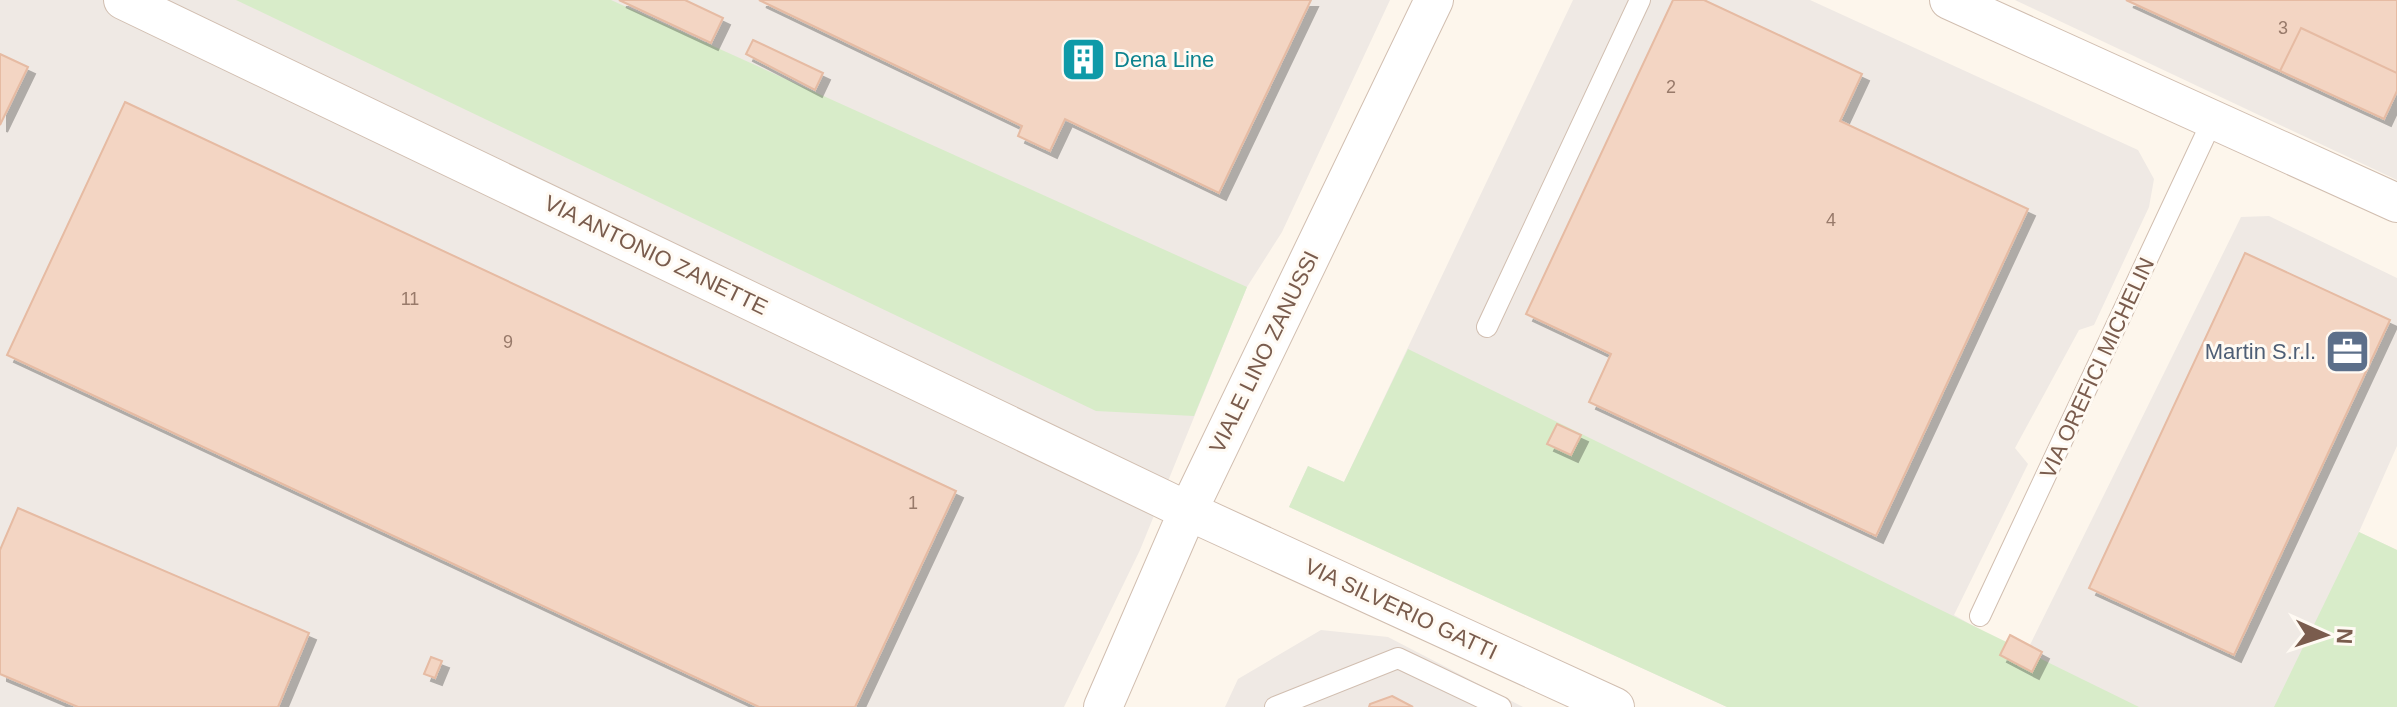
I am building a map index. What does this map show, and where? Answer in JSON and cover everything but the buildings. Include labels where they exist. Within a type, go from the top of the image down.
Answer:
[{"type":"street","name":"VIA ANTONIO ZANETTE","points":[[123,0],[1188,511]]},
{"type":"street","name":"VIALE LINO ZANUSSI","points":[[1103,707],[1188,511],[1434,0]]},
{"type":"street","points":[[1949,0],[2004,11],[2213,119],[2397,203]]},
{"type":"street","name":"VIA SILVERIO GATTI","points":[[1188,511],[1615,707]]},
{"type":"lane","points":[[1487,327],[1640,0]]},
{"type":"lane","name":"VIA OREFICI MICHELIN","points":[[1980,616],[2213,119]]},
{"type":"lane","points":[[1275,707],[1398,658],[1501,707]]},
{"type":"shaded area","points":[[0,0],[1390,0],[1282,232],[1247,287],[1140,550],[1064,707],[0,707]]},
{"type":"shaded area","points":[[1573,0],[1810,0],[2138,150],[2154,179],[2149,207],[2094,325],[2079,330],[2015,448],[2028,464],[1954,615],[2025,655],[2241,217],[2269,216],[2397,278],[2397,446],[2359,532],[2397,550],[2397,707],[1727,707],[1289,507],[1308,466],[1344,482]]},
{"type":"shaded area","points":[[2015,0],[2397,0],[2397,180]]},
{"type":"shaded area","points":[[1321,630],[1388,637],[1523,707],[1225,707],[1238,679]]},
{"type":"green space","points":[[236,0],[611,0],[1247,287],[1194,416],[1096,411]]},
{"type":"green space","points":[[1408,349],[2139,707],[1727,707],[1289,507],[1308,466],[1344,482]]},
{"type":"green space","points":[[2359,532],[2397,550],[2397,707],[2274,707]]},
{"type":"place","name":"Dena Line","points":[[1083,59]]},
{"type":"place","name":"Martin S.r.l.","points":[[2347,351]]}]
